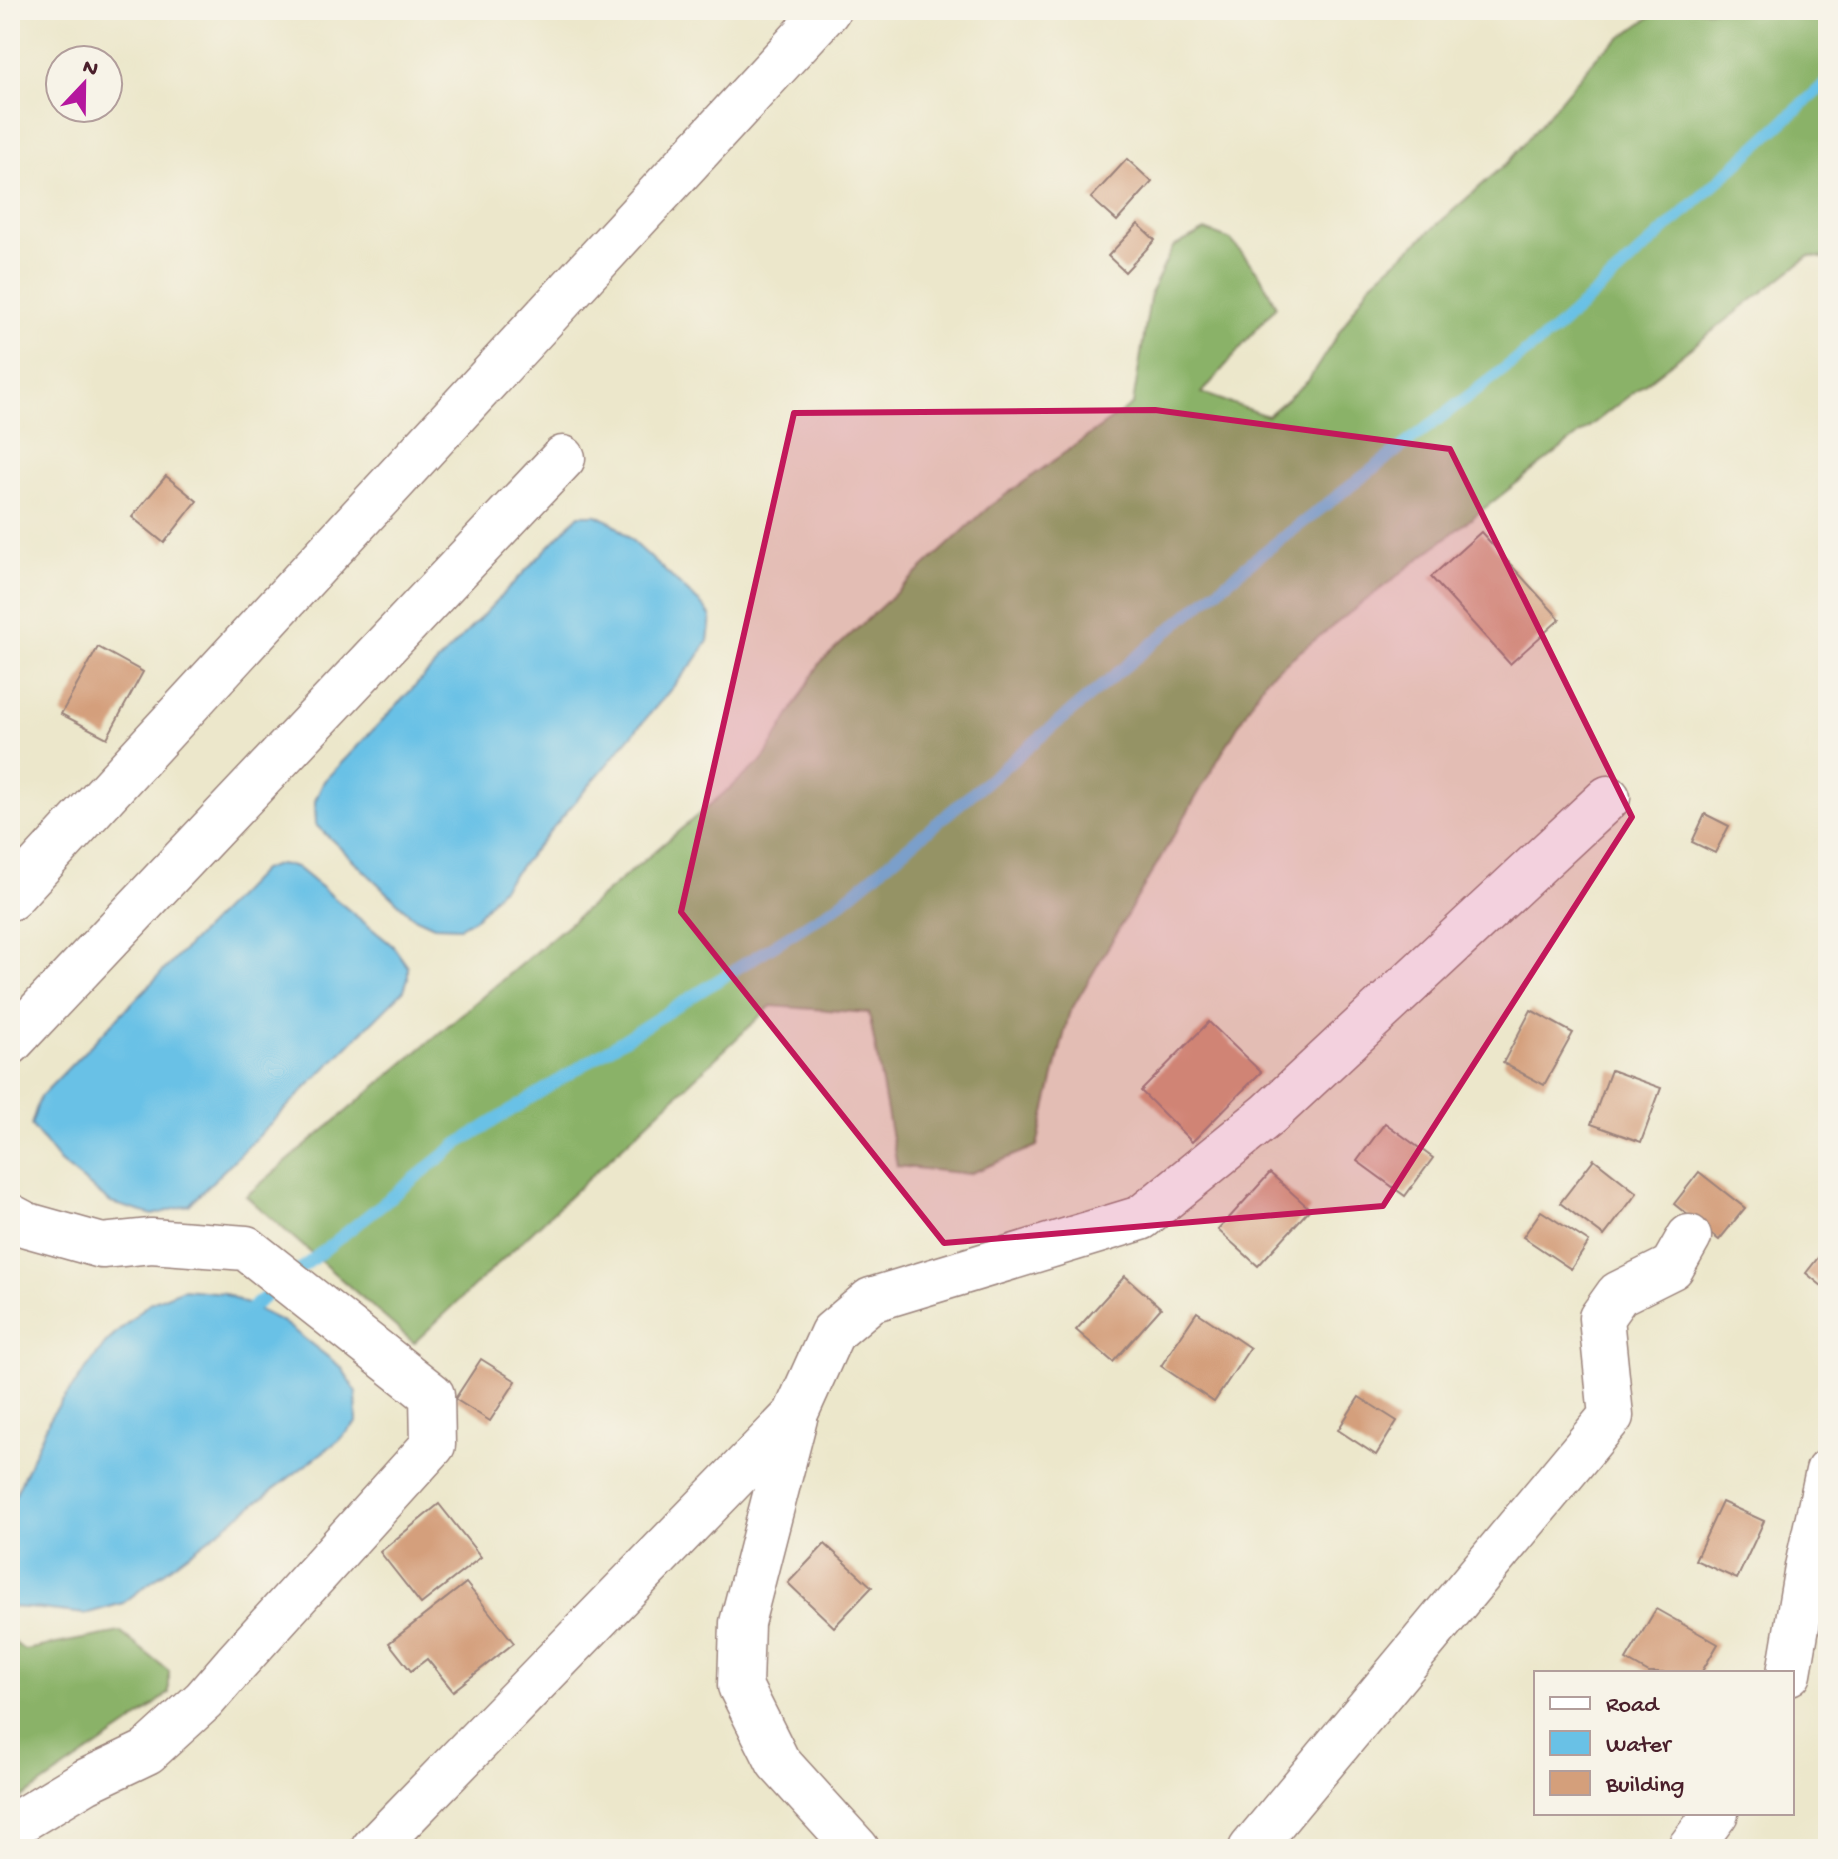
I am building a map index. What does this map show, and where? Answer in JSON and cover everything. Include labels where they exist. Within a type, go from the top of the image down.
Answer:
[{"type":"street","points":[[10,898],[828,10]]},
{"type":"street","points":[[10,1043],[563,458]]},
{"type":"street","points":[[857,1849],[778,1762],[740,1686],[742,1623],[795,1415],[832,1333],[871,1300],[1141,1218],[1269,1114],[1608,798]]},
{"type":"street","points":[[10,1216],[27,1225],[102,1246],[151,1241],[246,1248],[432,1395],[433,1445],[204,1700],[147,1752],[86,1781],[10,1827]]},
{"type":"street","points":[[1251,1849],[1611,1416],[1601,1318],[1618,1294],[1672,1267],[1689,1237]]},
{"type":"street","points":[[373,1849],[795,1415]]},
{"type":"street","points":[[1789,1671],[1828,1471]]},
{"type":"street","points":[[1689,1849],[1714,1815]]},
{"type":"highlighted area","points":[[1155,410],[1450,449],[1632,817],[1383,1206],[944,1243],[681,912],[794,413]]},
{"type":"green space","points":[[1660,10],[1828,10],[1828,259],[1809,256],[1266,678],[1069,1014],[1037,1146],[969,1174],[897,1166],[869,1013],[771,1006],[414,1343],[246,1196],[763,760],[820,663],[990,506],[1133,404],[1151,292],[1173,247],[1205,230],[1231,240],[1260,275],[1276,306],[1202,393],[1267,416],[1308,381],[1370,284],[1509,161],[1600,53]]},
{"type":"green space","points":[[120,1632],[169,1671],[169,1693],[128,1726],[10,1806],[10,1639],[24,1650]]},
{"type":"water","points":[[579,515],[597,515],[613,523],[704,607],[711,617],[708,641],[695,661],[476,918],[460,927],[434,926],[412,916],[316,825],[315,801],[324,781]]},
{"type":"water","points":[[279,864],[296,867],[393,946],[408,967],[404,990],[189,1205],[153,1215],[111,1203],[60,1162],[31,1125],[40,1097],[262,870]]},
{"type":"water","points":[[183,1289],[224,1293],[283,1322],[342,1368],[356,1392],[357,1422],[339,1440],[123,1603],[85,1614],[10,1607],[10,1506],[51,1416],[106,1343],[149,1303]]},
{"type":"building","points":[[1127,159],[1152,182],[1117,221],[1091,198]]},
{"type":"building","points":[[1138,224],[1155,240],[1125,272],[1108,256]]},
{"type":"building","points":[[166,476],[197,501],[164,543],[132,517]]},
{"type":"building","points":[[1481,532],[1560,619],[1510,664],[1431,577]]},
{"type":"building","points":[[98,647],[143,672],[107,738],[61,714]]},
{"type":"building","points":[[1705,814],[1729,826],[1715,853],[1692,842]]},
{"type":"building","points":[[1531,1010],[1573,1033],[1544,1085],[1503,1063]]},
{"type":"building","points":[[1209,1022],[1261,1072],[1192,1142],[1141,1091]]},
{"type":"building","points":[[1611,1070],[1661,1088],[1641,1142],[1591,1124]]},
{"type":"building","points":[[1385,1123],[1433,1158],[1405,1196],[1357,1161]]},
{"type":"building","points":[[1594,1159],[1637,1193],[1604,1236],[1560,1203]]},
{"type":"building","points":[[1699,1172],[1745,1208],[1719,1240],[1674,1204]]},
{"type":"building","points":[[1270,1173],[1310,1209],[1258,1266],[1218,1230]]},
{"type":"building","points":[[1541,1211],[1589,1242],[1571,1269],[1523,1237]]},
{"type":"building","points":[[1828,1245],[1828,1291],[1806,1273]]},
{"type":"building","points":[[1125,1276],[1161,1308],[1113,1362],[1076,1330]]},
{"type":"building","points":[[1197,1312],[1250,1348],[1214,1402],[1161,1366]]},
{"type":"building","points":[[481,1359],[516,1381],[490,1421],[455,1399]]},
{"type":"building","points":[[1359,1397],[1397,1421],[1376,1455],[1338,1430]]},
{"type":"building","points":[[1722,1502],[1764,1521],[1737,1579],[1695,1560]]},
{"type":"building","points":[[439,1504],[481,1557],[421,1604],[380,1552]]},
{"type":"building","points":[[825,1544],[872,1587],[834,1627],[788,1583]]},
{"type":"building","points":[[466,1583],[514,1643],[453,1691],[427,1659],[411,1671],[389,1643]]},
{"type":"building","points":[[1656,1609],[1718,1644],[1702,1671],[1645,1671],[1626,1660]]},
{"type":"waterway","points":[[240,1317],[459,1143],[838,905],[1251,562],[1555,330],[1828,81]]}]
